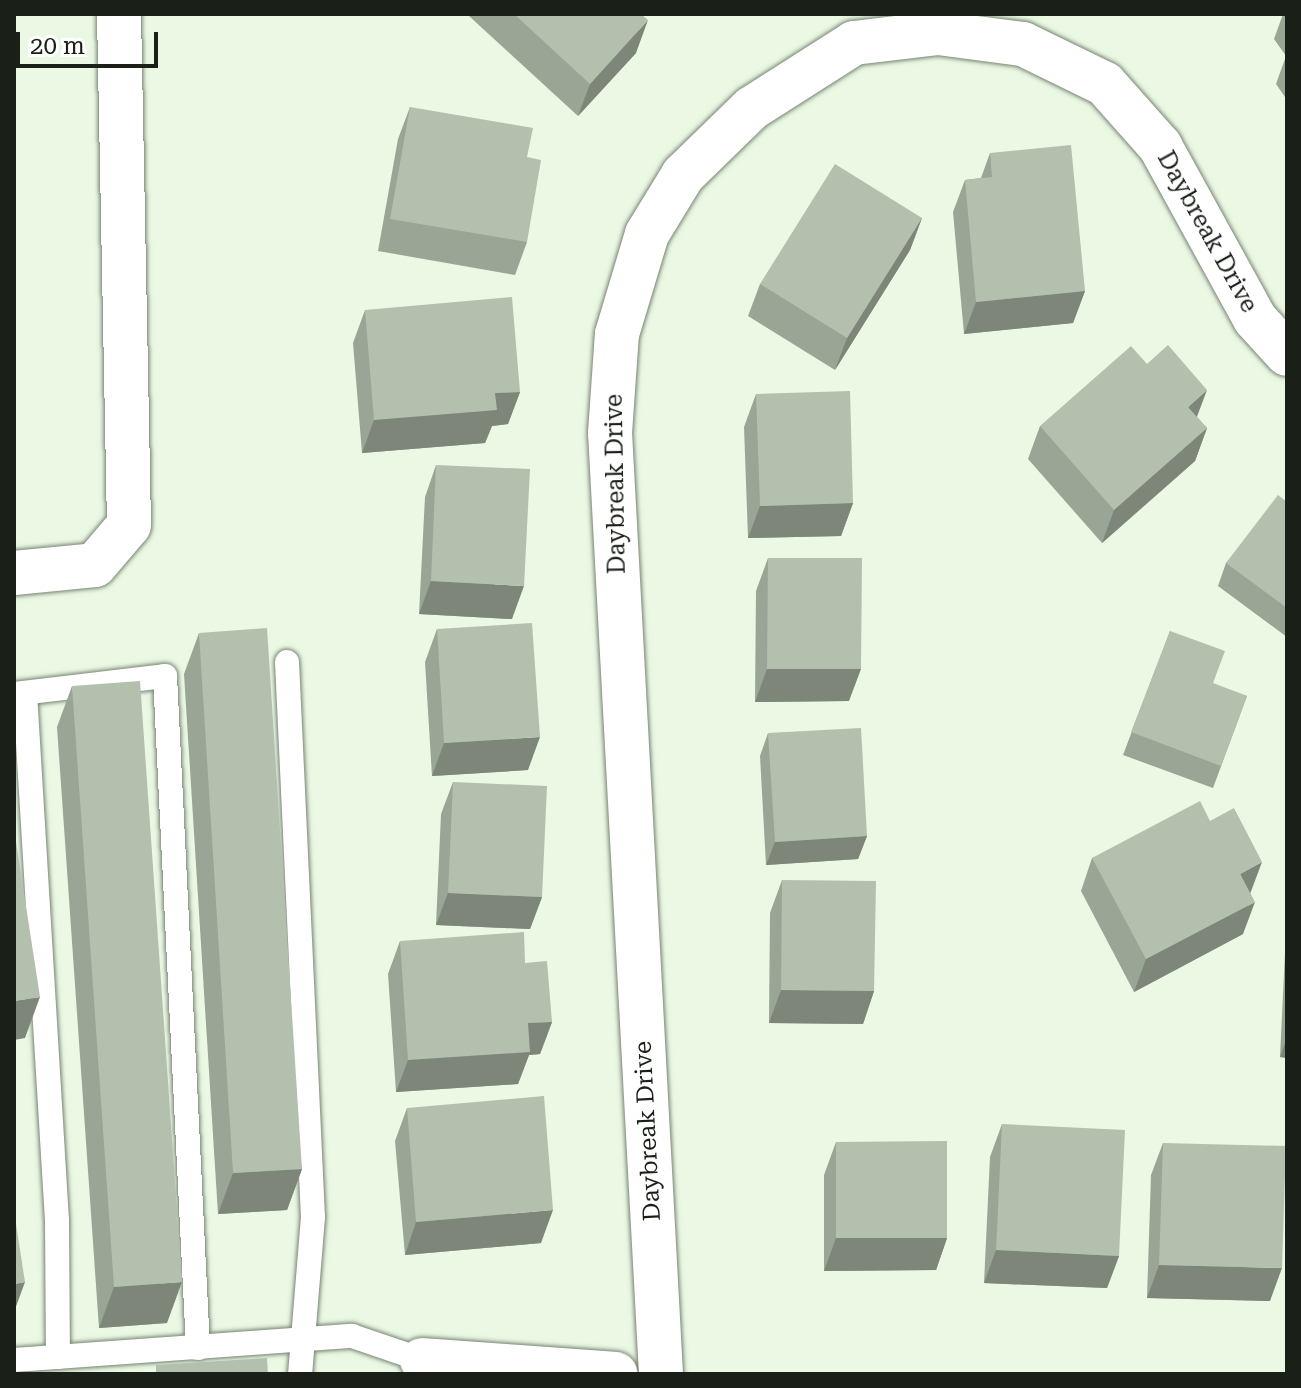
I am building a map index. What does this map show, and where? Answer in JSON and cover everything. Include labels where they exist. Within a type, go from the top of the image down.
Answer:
[{"type":"street","points":[[14,573],[95,565],[129,525],[119,14]]},
{"type":"street","name":"Daybreak Drive","points":[[661,1374],[610,433],[617,334],[647,234],[683,175],[752,108],[854,43],[938,33],[1023,44],[1105,84],[1160,146],[1255,319],[1287,354]]},
{"type":"street","points":[[422,1360],[615,1374]]},
{"type":"lane","points":[[287,662],[313,1217],[298,1340],[300,1374]]},
{"type":"lane","points":[[58,1357],[57,1220],[20,693],[165,676],[198,1348]]},
{"type":"lane","points":[[14,1360],[58,1357],[103,1364],[198,1348],[352,1336],[422,1360]]},
{"type":"building","points":[[514,14],[641,14],[648,20],[590,84]]},
{"type":"building","points":[[410,107],[533,128],[527,157],[541,160],[527,242],[390,219]]},
{"type":"building","points":[[1071,145],[1085,291],[976,302],[965,180],[992,177],[990,153]]},
{"type":"building","points":[[835,164],[922,218],[847,338],[760,284]]},
{"type":"building","points":[[512,297],[520,392],[495,393],[497,410],[374,420],[365,310]]},
{"type":"building","points":[[1168,345],[1207,390],[1188,407],[1207,428],[1114,510],[1040,426],[1131,346],[1147,364]]},
{"type":"building","points":[[850,391],[853,503],[760,506],[756,394]]},
{"type":"building","points":[[436,465],[530,469],[524,586],[431,581]]},
{"type":"building","points":[[1278,495],[1287,502],[1287,608],[1226,563]]},
{"type":"building","points":[[768,558],[862,558],[861,669],[767,669]]},
{"type":"building","points":[[532,623],[540,737],[444,743],[437,629]]},
{"type":"building","points":[[267,628],[302,1169],[233,1173],[199,633]]},
{"type":"building","points":[[1170,631],[1225,651],[1213,683],[1247,696],[1221,766],[1131,732]]},
{"type":"building","points":[[140,681],[182,1282],[114,1287],[72,686]]},
{"type":"building","points":[[861,728],[867,836],[775,842],[768,733]]},
{"type":"building","points":[[453,782],[547,786],[542,897],[448,893]]},
{"type":"building","points":[[1200,801],[1210,821],[1234,808],[1262,862],[1240,874],[1255,902],[1146,959],[1092,858]]},
{"type":"building","points":[[14,828],[40,997],[14,1001]]},
{"type":"building","points":[[782,880],[876,881],[874,991],[781,990]]},
{"type":"building","points":[[524,932],[525,963],[547,961],[552,1022],[528,1023],[530,1052],[408,1060],[400,941]]},
{"type":"building","points":[[544,1096],[553,1210],[416,1222],[407,1108]]},
{"type":"building","points":[[1002,1124],[1125,1130],[1119,1256],[996,1250]]},
{"type":"building","points":[[947,1141],[947,1238],[836,1238],[836,1142]]},
{"type":"building","points":[[1163,1143],[1286,1146],[1282,1268],[1159,1265]]},
{"type":"building","points":[[14,1211],[25,1282],[14,1284]]},
{"type":"building","points":[[267,1358],[268,1374],[156,1374],[156,1365]]}]
